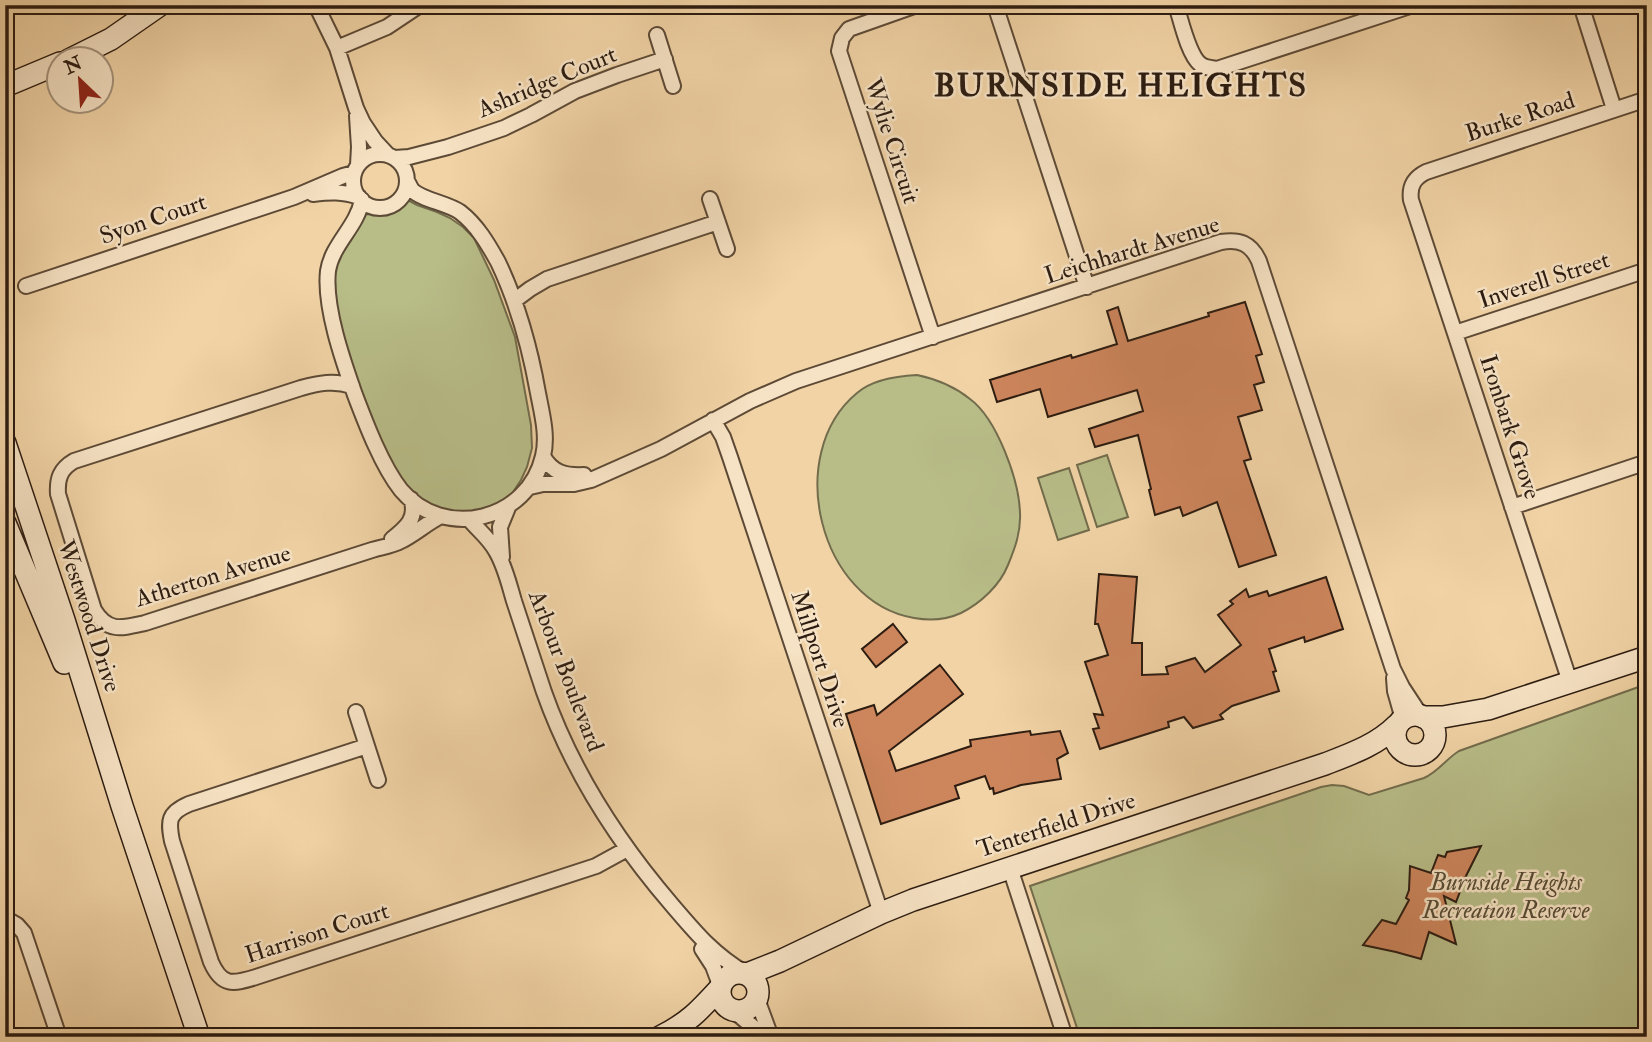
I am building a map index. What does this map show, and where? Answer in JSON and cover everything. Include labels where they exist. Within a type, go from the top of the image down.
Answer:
[{"type":"street","points":[[97,46],[160,5]]},
{"type":"street","points":[[316,5],[337,48],[356,108],[369,133],[404,169],[413,191],[450,207],[468,219],[487,243],[502,273],[525,334],[544,422],[543,456],[530,486],[509,505],[484,517],[468,519],[441,516],[411,499],[394,480],[380,453],[342,356],[330,304],[328,272],[337,247],[358,215],[360,199],[353,181],[359,147],[356,108]]},
{"type":"street","points":[[337,48],[387,26],[420,5]]},
{"type":"street","name":"Wylie Circuit","points":[[917,5],[849,29],[842,38],[839,51],[933,337]]},
{"type":"street","points":[[995,5],[1087,287]]},
{"type":"street","points":[[1176,5],[1195,59],[1204,66],[1216,69],[1413,5]]},
{"type":"street","points":[[1581,5],[1614,109]]},
{"type":"street","points":[[657,35],[673,86]]},
{"type":"street","name":"Ashridge Court","points":[[448,147],[504,128],[594,83],[664,59]]},
{"type":"street","points":[[5,83],[46,68]]},
{"type":"street","name":"Burke Road","points":[[1412,185],[1419,175],[1426,172],[1647,99]]},
{"type":"street","points":[[294,197],[356,169],[371,155],[409,157],[448,147]]},
{"type":"street","points":[[294,197],[340,192],[348,193],[375,207],[390,205],[402,195],[407,171],[417,162],[448,147]]},
{"type":"street","name":"Ironbark Grove","points":[[1412,185],[1411,200],[1570,682]]},
{"type":"street","name":"Syon Court","points":[[26,286],[294,197]]},
{"type":"street","points":[[710,199],[727,249]]},
{"type":"street","points":[[514,302],[547,279],[718,222]]},
{"type":"street","name":"Leichhardt Avenue","points":[[613,470],[661,449],[750,401],[796,382],[1221,242],[1239,241],[1252,249],[1259,261],[1411,719]]},
{"type":"street","name":"Inverell Street","points":[[1455,333],[1647,270]]},
{"type":"street","points":[[502,273],[518,281],[547,279]]},
{"type":"street","points":[[301,388],[330,372],[342,356]]},
{"type":"street","points":[[301,388],[334,382],[352,386]]},
{"type":"street","name":"Atherton Avenue","points":[[301,388],[66,465],[60,474],[58,494],[94,610],[106,624],[114,627],[145,623],[372,550]]},
{"type":"street","name":"Millport Drive","points":[[713,420],[730,457],[881,913]]},
{"type":"street","name":"Westwood Drive","points":[[5,443],[199,1036]]},
{"type":"street","points":[[543,456],[552,469],[564,474],[582,475],[613,470]]},
{"type":"street","points":[[1512,507],[1647,462]]},
{"type":"street","points":[[530,486],[584,482],[613,470]]},
{"type":"street","points":[[372,550],[395,537],[408,524],[414,508],[411,499]]},
{"type":"street","points":[[502,562],[500,527],[509,505]]},
{"type":"street","points":[[372,550],[399,542],[441,516]]},
{"type":"street","points":[[468,519],[488,539],[502,562]]},
{"type":"street","name":"Westwood Drive","points":[[5,523],[122,806]]},
{"type":"street","name":"Arbour Boulevard","points":[[502,562],[545,694],[587,785],[626,849],[692,929]]},
{"type":"street","points":[[1488,709],[1459,724],[1422,753],[1409,754],[1396,742],[1395,731],[1411,719],[1443,717],[1488,709],[1647,657]]},
{"type":"street","points":[[355,712],[378,780]]},
{"type":"street","points":[[1411,719],[1430,722],[1435,733],[1433,743]]},
{"type":"street","name":"Tenterfield Drive","points":[[746,974],[881,913],[932,894],[1325,764],[1373,744],[1411,719]]},
{"type":"street","name":"Harrison Court","points":[[367,746],[189,804],[172,816],[172,841],[211,962],[220,978],[238,982],[256,977],[596,866],[626,849]]},
{"type":"street","name":"Tenterfield Drive","points":[[1325,764],[1386,753],[1409,754]]},
{"type":"street","points":[[1010,868],[1065,1037]]},
{"type":"street","points":[[5,918],[24,933],[59,1037]]},
{"type":"street","points":[[692,929],[719,957],[756,982],[771,1037]]},
{"type":"street","points":[[692,929],[713,966],[720,986],[721,1000],[765,1037]]},
{"type":"street","name":"Tenterfield Drive","points":[[758,996],[772,974],[808,948]]},
{"type":"street","points":[[667,1033],[695,1016],[728,975],[746,974]]},
{"type":"street","points":[[667,1033],[732,1010],[745,1010],[755,1003],[758,996]]},
{"type":"green space","points":[[404,198],[450,218],[474,238],[494,280],[515,337],[531,425],[532,448],[527,467],[511,495],[486,510],[461,514],[431,508],[405,488],[366,413],[330,293],[335,260],[363,214],[386,212]]},
{"type":"green space","points":[[917,375],[958,390],[980,408],[1005,451],[1019,499],[1020,527],[1005,572],[983,599],[955,615],[938,619],[914,618],[881,606],[855,585],[835,556],[822,522],[817,487],[821,452],[834,420],[857,393],[878,381]]},
{"type":"green space","points":[[1107,455],[1128,517],[1097,527],[1077,465]]},
{"type":"green space","points":[[1069,468],[1089,530],[1058,540],[1038,478]]},
{"type":"green space","name":"Burnside Heights Recreation Reserve","points":[[1647,684],[1647,1037],[1080,1037],[1030,886],[1321,787],[1344,786],[1369,795],[1424,778],[1459,751]]},
{"type":"building","points":[[1245,302],[1262,354],[1256,356],[1264,382],[1254,385],[1262,410],[1238,417],[1251,459],[1244,461],[1276,555],[1239,567],[1217,502],[1183,516],[1180,507],[1155,515],[1138,435],[1095,447],[1089,429],[1143,411],[1137,390],[1048,417],[1040,389],[997,402],[990,380],[1117,344],[1107,311],[1118,307],[1128,341]]},
{"type":"building","points":[[1099,574],[1137,577],[1132,643],[1142,643],[1142,675],[1168,674],[1166,667],[1195,658],[1205,672],[1241,645],[1218,615],[1233,604],[1230,601],[1246,589],[1249,597],[1267,591],[1269,596],[1326,577],[1343,629],[1305,642],[1304,637],[1269,649],[1279,691],[1232,706],[1220,715],[1223,719],[1193,728],[1184,717],[1168,722],[1169,727],[1100,749],[1093,729],[1099,728],[1094,714],[1103,715],[1085,662],[1108,655],[1098,624],[1095,624]]},
{"type":"building","points":[[893,624],[907,642],[876,667],[862,649]]},
{"type":"building","points":[[940,665],[963,694],[889,751],[896,771],[971,746],[970,740],[1030,731],[1031,735],[1060,731],[1068,753],[1057,759],[1061,779],[1021,785],[994,794],[985,776],[955,786],[959,798],[881,824],[846,714],[874,705],[877,715]]},
{"type":"building","points":[[1481,846],[1456,902],[1444,896],[1456,944],[1429,932],[1421,959],[1363,945],[1382,920],[1396,924],[1409,900],[1406,898],[1410,866],[1431,873],[1438,855],[1445,857],[1447,852]]},
{"type":"district","name":"BURNSIDE HEIGHTS","points":[[1121,86]]}]
